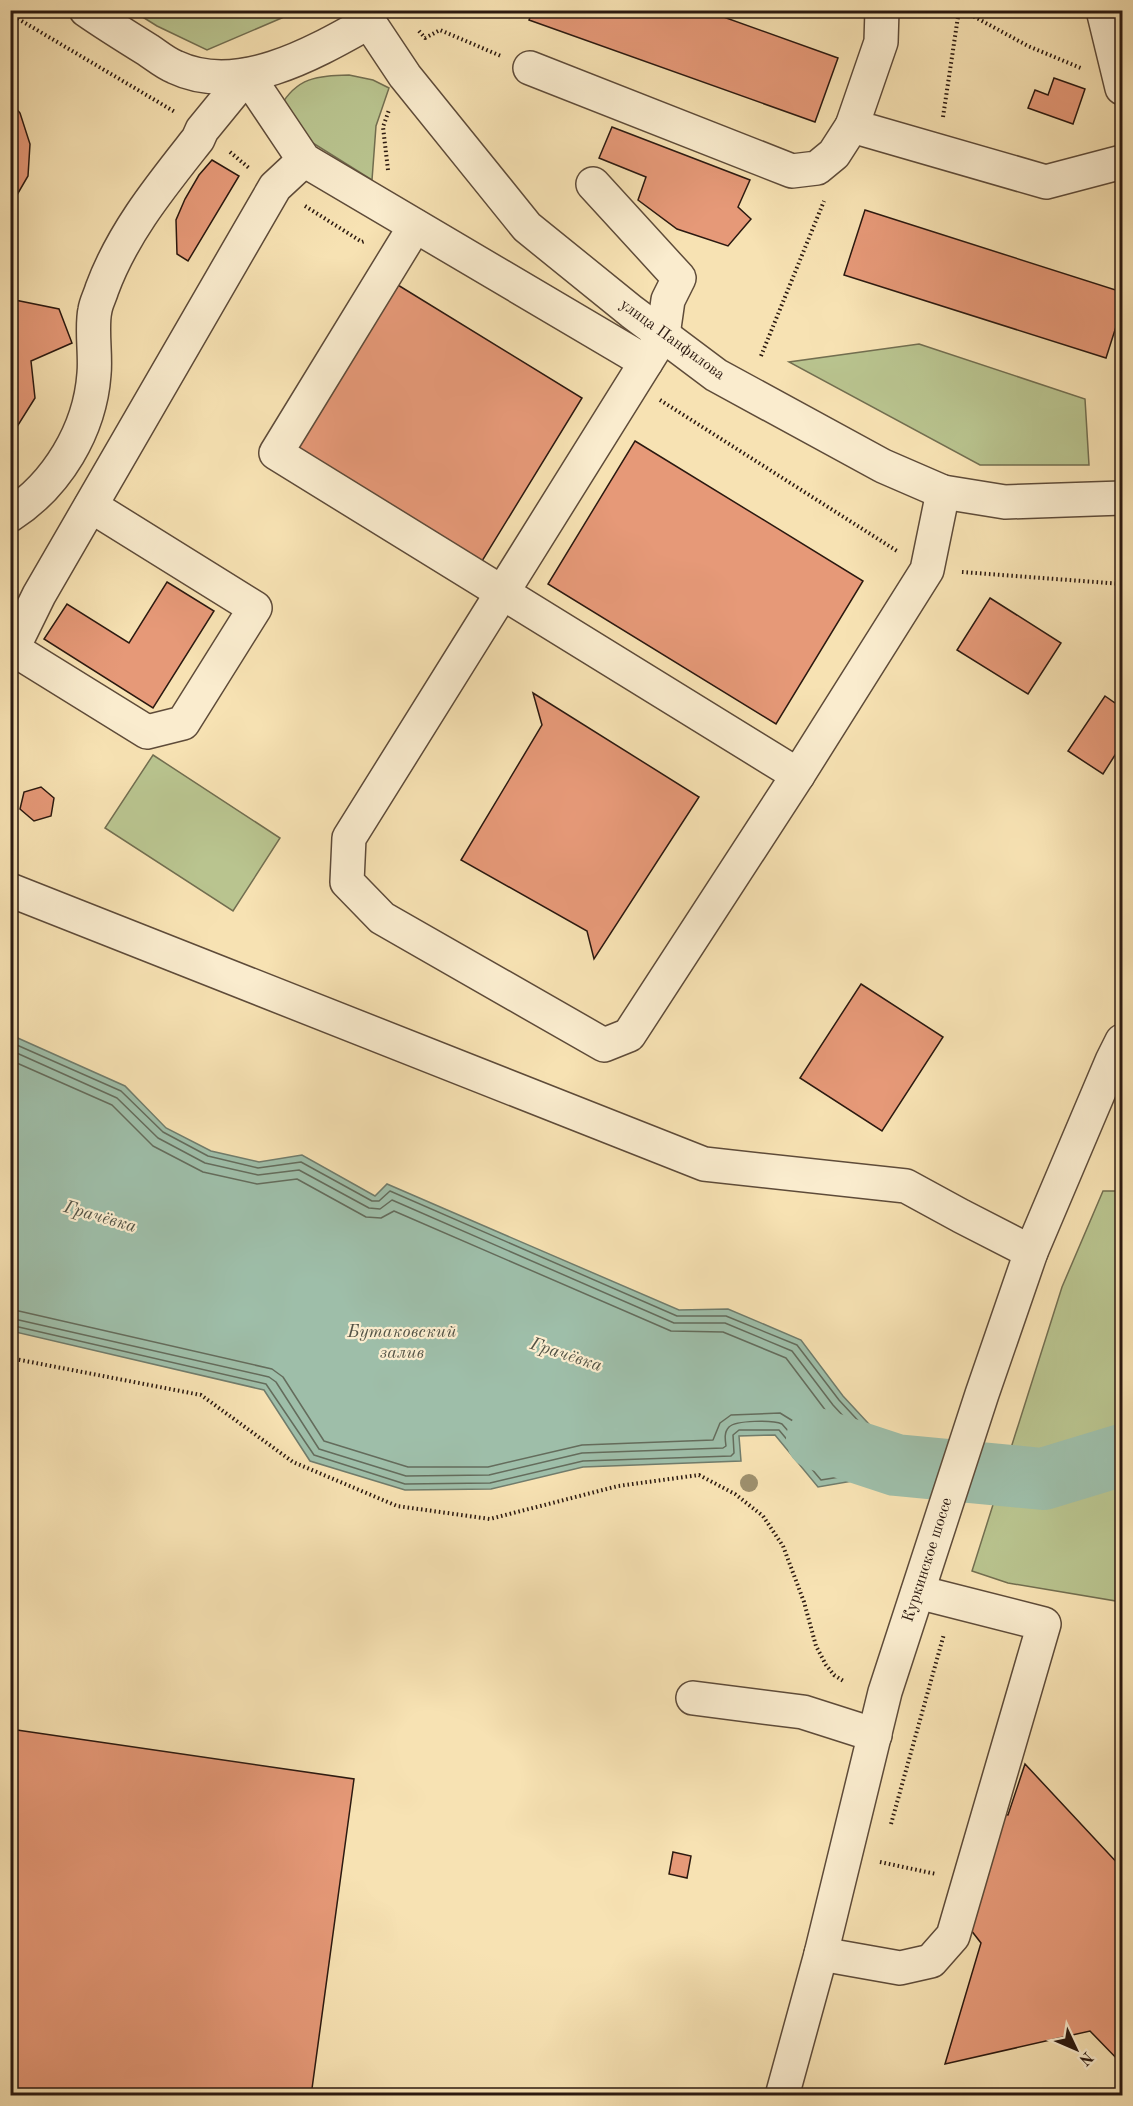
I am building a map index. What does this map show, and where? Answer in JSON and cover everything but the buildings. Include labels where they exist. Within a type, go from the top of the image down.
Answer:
[{"type":"street","points":[[86,10],[176,68],[209,77],[247,75],[269,70],[340,38],[366,16]]},
{"type":"street","points":[[530,68],[792,171],[817,168],[834,154],[852,126],[881,42],[882,10]]},
{"type":"street","points":[[1103,10],[1122,87]]},
{"type":"street","name":"улица Панфилова","points":[[366,16],[405,76],[527,227],[716,375],[883,466],[943,492],[1005,502],[1122,498]]},
{"type":"street","points":[[247,75],[298,151],[640,373]]},
{"type":"street","points":[[10,515],[38,493],[53,476],[77,439],[88,408],[94,375],[94,311],[109,270],[143,210],[198,139],[202,130],[247,75]]},
{"type":"street","points":[[852,126],[1046,182],[1122,162]]},
{"type":"street","points":[[91,506],[255,608],[183,723],[147,732],[12,652],[39,595],[298,151]]},
{"type":"street","points":[[10,603],[258,175],[298,151]]},
{"type":"street","points":[[593,184],[679,278],[668,300],[663,335],[349,838],[347,882],[382,918],[604,1045],[629,1035],[798,775],[927,570],[943,492]]},
{"type":"street","points":[[404,220],[276,453],[798,775]]},
{"type":"street","points":[[10,890],[704,1164],[906,1185],[1031,1252]]},
{"type":"street","name":"Куркинское шоссе","points":[[782,2096],[821,1954],[885,1692],[1031,1252],[1107,1071],[1122,1041]]},
{"type":"street","points":[[821,1954],[900,1968],[930,1961],[953,1936],[1044,1624],[918,1592]]},
{"type":"street","points":[[693,1698],[803,1712],[875,1735]]},
{"type":"path","points":[[938,151],[961,10],[1028,46],[1122,87]]},
{"type":"path","points":[[10,14],[174,111]]},
{"type":"path","points":[[425,38],[440,30],[530,68]]},
{"type":"path","points":[[390,107],[383,127],[404,220]]},
{"type":"path","points":[[761,356],[824,199],[817,168]]},
{"type":"path","points":[[640,373],[927,570],[1122,584]]},
{"type":"path","points":[[10,1358],[201,1395],[293,1462],[397,1506],[490,1519],[618,1486],[699,1476],[735,1494],[762,1516],[783,1546],[804,1602],[816,1646],[834,1675],[845,1682]]},
{"type":"path","points":[[880,1862],[917,1870]]},
{"type":"green space","points":[[133,11],[298,11],[207,50],[157,26]]},
{"type":"green space","points":[[349,75],[373,80],[389,88],[376,126],[372,180],[284,125],[280,107],[293,89],[309,80]]},
{"type":"green space","points":[[919,344],[1085,399],[1089,465],[980,465],[789,362]]},
{"type":"green space","points":[[153,755],[280,838],[233,911],[105,828]]},
{"type":"green space","points":[[1103,1191],[1122,1191],[1122,1602],[1008,1583],[972,1571],[1062,1287]]},
{"type":"water","name":"Бутаковский залив","points":[[11,1035],[125,1086],[166,1128],[211,1151],[259,1162],[302,1155],[375,1196],[387,1184],[679,1310],[728,1309],[801,1340],[843,1396],[893,1450],[896,1465],[887,1475],[818,1487],[775,1435],[739,1436],[741,1461],[583,1467],[491,1489],[405,1490],[310,1461],[264,1390],[11,1331]]},
{"type":"waterway","name":"Грачёвка","points":[[817,1439],[896,1465],[1043,1479],[1122,1455]]}]
